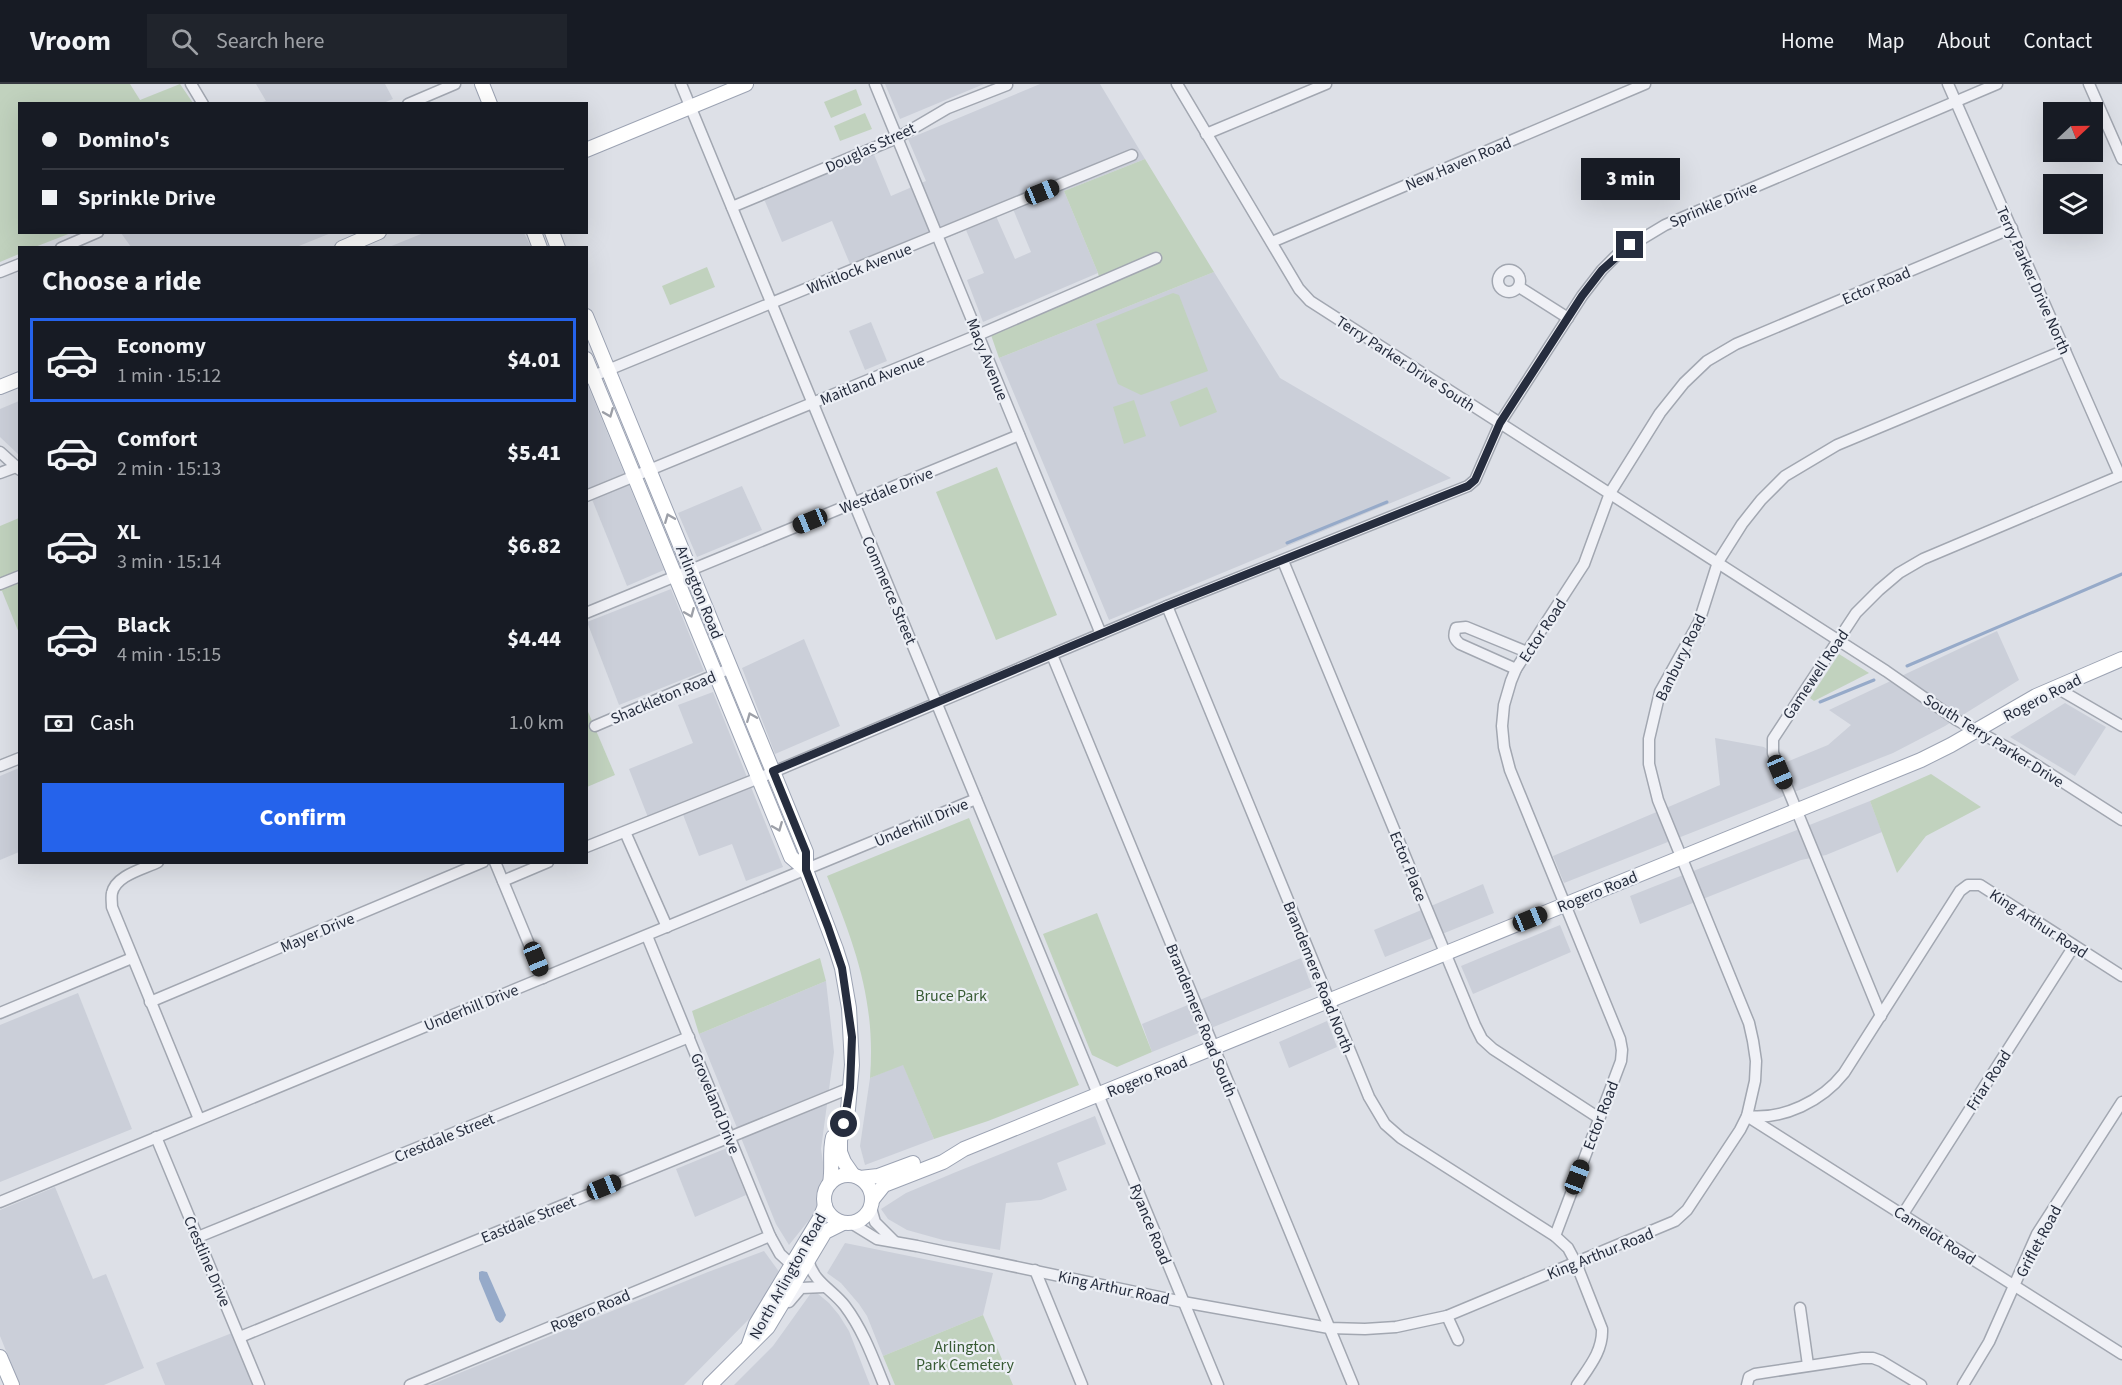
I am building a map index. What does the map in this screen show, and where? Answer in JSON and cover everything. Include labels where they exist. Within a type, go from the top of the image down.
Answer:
[{"type":"main road","points":[[482,84],[489,102]]},
{"type":"main road","points":[[588,149],[746,84]]},
{"type":"main road","points":[[347,246],[374,234]]},
{"type":"main road","name":"Arlington Road","points":[[588,321],[806,852],[806,870],[842,968],[852,1037],[850,1088],[840,1140],[840,1152],[844,1162],[857,1177]]},
{"type":"main road","name":"Arlington Road","points":[[590,378],[634,476],[791,857],[806,870]]},
{"type":"main road","points":[[0,387],[18,380]]},
{"type":"main road","name":"Rogero Road","points":[[872,1204],[884,1185],[943,1162],[964,1149],[1921,760],[2055,687],[2122,658]]},
{"type":"main road","name":"Arlington Road","points":[[830,1183],[833,1137],[844,1124]]},
{"type":"main road","name":"Rogero Road","points":[[857,1177],[878,1176],[940,1153],[964,1149]]},
{"type":"main road","points":[[843,1175],[857,1177],[868,1185],[872,1204],[865,1216],[847,1223],[834,1218],[825,1206],[825,1191],[830,1183],[843,1175]]},
{"type":"main road","name":"North Arlington Road","points":[[748,1346],[756,1324],[825,1206]]},
{"type":"main road","name":"North Arlington Road","points":[[710,1385],[768,1327],[825,1232],[847,1223]]},
{"type":"main road","points":[[0,1357],[12,1385]]},
{"type":"street","points":[[191,84],[202,102]]},
{"type":"street","points":[[413,102],[454,84]]},
{"type":"street","name":"Commerce Street","points":[[681,84],[1098,1096]]},
{"type":"street","name":"Macy Avenue","points":[[875,84],[1101,634]]},
{"type":"street","name":"Terry Parker Drive South","points":[[1177,84],[1299,289],[1310,301],[1837,640]]},
{"type":"street","points":[[1206,134],[1326,84]]},
{"type":"street","name":"New Haven Road","points":[[1272,242],[1645,84]]},
{"type":"street","name":"Terry Parker Drive North","points":[[1948,84],[2121,475]]},
{"type":"street","name":"Sprinkle Drive","points":[[773,771],[1167,606],[1468,486],[1475,480],[1500,423],[1582,296],[1602,270],[1620,252],[1665,225],[1997,84]]},
{"type":"street","points":[[2089,84],[2122,159]]},
{"type":"street","name":"Douglas Street","points":[[732,207],[897,138],[948,108],[1007,85]]},
{"type":"street","name":"Whitlock Avenue","points":[[590,378],[1132,156]]},
{"type":"street","name":"Ector Road","points":[[1555,1236],[1621,1060],[1622,1050],[1620,1039],[1510,770],[1502,726],[1504,705],[1516,669],[1584,564],[1610,493],[1660,413],[1684,383],[1707,361],[1736,344],[2012,228]]},
{"type":"street","points":[[66,246],[93,234]]},
{"type":"street","name":"Maitland Avenue","points":[[588,495],[813,404],[1156,258]]},
{"type":"street","points":[[0,272],[18,265]]},
{"type":"street","points":[[1519,287],[1568,318]]},
{"type":"street","name":"Banbury Road","points":[[1747,1116],[1755,1081],[1756,1061],[1749,1023],[1680,857],[1658,800],[1649,764],[1649,739],[1660,692],[1700,622],[1718,562],[1742,524],[1761,500],[1785,476],[1837,444],[2065,350]]},
{"type":"street","name":"Westdale Drive","points":[[588,612],[1019,435]]},
{"type":"street","points":[[0,452],[18,468]]},
{"type":"street","points":[[0,473],[18,468]]},
{"type":"street","name":"Gamewell Road","points":[[1881,1016],[1773,753],[1773,739],[1856,613],[1879,590],[1915,564],[2121,475]]},
{"type":"street","name":"Ector Place","points":[[1283,561],[1482,1039],[1493,1049],[1599,1118]]},
{"type":"street","points":[[0,584],[18,577]]},
{"type":"street","name":"Brandemere Road North","points":[[1167,606],[1369,1097],[1385,1124],[1401,1138],[1555,1236],[1568,1248],[1576,1263],[1602,1329],[1602,1341],[1597,1355],[1577,1385]]},
{"type":"street","points":[[1516,669],[1460,644],[1455,640],[1456,628],[1466,627],[1527,652]]},
{"type":"street","name":"South Terry Parker Drive","points":[[1837,640],[1895,676],[1955,719],[2019,754],[2122,820]]},
{"type":"street","name":"Brandemere Road South","points":[[1052,655],[1353,1385]]},
{"type":"street","name":"Shackleton Road","points":[[595,726],[731,668]]},
{"type":"street","points":[[2055,687],[2122,726]]},
{"type":"street","points":[[0,766],[18,759]]},
{"type":"street","points":[[588,846],[773,771]]},
{"type":"street","name":"Underhill Drive","points":[[0,1202],[976,799]]},
{"type":"street","points":[[625,832],[667,927]]},
{"type":"street","points":[[153,864],[128,875],[115,885],[111,894],[112,907],[199,1119]]},
{"type":"street","name":"Mayer Drive","points":[[150,1002],[478,864]]},
{"type":"street","points":[[496,864],[543,978]]},
{"type":"street","points":[[503,881],[543,864]]},
{"type":"street","name":"King Arthur Road","points":[[847,1223],[876,1239],[1183,1302],[1329,1328],[1396,1327],[1447,1316],[1676,1221],[1687,1210],[1747,1116],[1761,1118],[1813,1101],[1825,1093],[1844,1072],[1960,891],[1968,885],[1980,885],[2122,976]]},
{"type":"street","name":"Groveland Drive","points":[[647,936],[770,1236],[780,1254],[792,1265]]},
{"type":"street","name":"Friar Road","points":[[1903,1214],[2074,946]]},
{"type":"street","points":[[0,1013],[132,958]]},
{"type":"street","name":"Crestdale Street","points":[[198,1237],[689,1037]]},
{"type":"street","name":"Eastdale Street","points":[[240,1337],[850,1088]]},
{"type":"street","name":"Ryance Road","points":[[1098,1096],[1218,1385]]},
{"type":"street","name":"Griflet Road","points":[[1963,1385],[1989,1342],[2037,1234],[2122,1102]]},
{"type":"street","name":"Camelot Road","points":[[1747,1116],[2122,1354]]},
{"type":"street","name":"Crestline Drive","points":[[156,1137],[259,1385]]},
{"type":"street","points":[[872,1204],[876,1222],[894,1242]]},
{"type":"street","name":"Rogero Road","points":[[410,1385],[770,1236]]},
{"type":"street","points":[[808,1260],[811,1272],[843,1304],[857,1323],[884,1385]]},
{"type":"street","points":[[1035,1270],[1082,1385]]},
{"type":"street","points":[[759,1337],[772,1331],[793,1295],[801,1288],[824,1287]]},
{"type":"street","points":[[1800,1308],[1808,1365]]},
{"type":"street","points":[[1447,1316],[1458,1341]]},
{"type":"street","points":[[1747,1385],[1749,1377],[1755,1374],[1873,1358],[1881,1360],[1921,1385]]},
{"type":"shaded area","points":[[256,84],[385,84],[393,99],[386,102],[262,102],[266,101]]},
{"type":"shaded area","points":[[885,84],[984,84],[900,119]]},
{"type":"shaded area","points":[[1040,84],[1100,84],[1145,159],[1064,191],[1098,273],[983,322],[967,280],[984,273],[966,230],[949,237],[944,225],[850,264],[832,221],[782,242],[764,199],[873,152],[891,196],[926,181],[908,139]],"holes":[[[1013,209],[1031,252],[1015,259],[996,216]]]},
{"type":"shaded area","points":[[122,234],[329,234],[299,246],[130,246]]},
{"type":"shaded area","points":[[421,234],[524,234],[530,246],[391,246]]},
{"type":"shaded area","points":[[1214,272],[1280,378],[1451,478],[1109,620],[999,358]]},
{"type":"shaded area","points":[[871,322],[887,361],[865,370],[849,331]]},
{"type":"shaded area","points":[[588,386],[664,570],[627,586],[588,489]]},
{"type":"shaded area","points":[[18,401],[18,454],[0,437],[0,409]]},
{"type":"shaded area","points":[[742,486],[762,530],[697,557],[678,513]]},
{"type":"shaded area","points":[[671,589],[704,671],[619,705],[588,622]]},
{"type":"shaded area","points":[[1997,631],[2019,680],[1945,726],[1893,753],[1564,883],[1553,856],[1720,785],[1715,738],[1764,747],[1784,763],[1828,745],[1851,725],[1829,710]]},
{"type":"shaded area","points":[[804,639],[840,726],[775,754],[742,668]]},
{"type":"shaded area","points":[[713,692],[783,867],[746,881],[732,844],[699,856],[682,812],[651,825],[629,769],[693,743],[678,705]]},
{"type":"shaded area","points":[[2065,703],[2106,727],[2075,776],[2010,737]]},
{"type":"shaded area","points":[[18,768],[18,852],[0,860],[0,776]]},
{"type":"shaded area","points":[[1870,801],[1882,832],[1826,855],[1801,860],[1640,924],[1630,896]]},
{"type":"shaded area","points":[[1483,884],[1494,913],[1385,957],[1374,930]]},
{"type":"shaded area","points":[[1560,925],[1571,952],[1473,994],[1461,966]]},
{"type":"shaded area","points":[[1301,958],[1312,987],[1152,1052],[1142,1024]]},
{"type":"shaded area","points":[[826,981],[834,1052],[821,1149],[824,1169],[833,1190],[789,1245],[776,1224],[699,1034]]},
{"type":"shaded area","points":[[78,993],[132,1129],[0,1182],[0,1025]]},
{"type":"shaded area","points":[[1327,1021],[1337,1047],[1289,1068],[1279,1042]]},
{"type":"shaded area","points":[[903,1064],[934,1139],[865,1165],[860,1146],[870,1078]]},
{"type":"shaded area","points":[[1095,1116],[1106,1144],[1057,1163],[1067,1190],[1041,1200],[1006,1203],[1000,1250],[943,1240],[907,1230],[888,1219],[881,1209],[906,1193]]},
{"type":"shaded area","points":[[727,1148],[746,1195],[695,1217],[676,1169]]},
{"type":"shaded area","points":[[55,1187],[93,1279],[106,1274],[144,1368],[104,1385],[20,1385],[0,1336],[0,1210]]},
{"type":"shaded area","points":[[845,1243],[993,1273],[983,1315],[883,1356],[867,1316],[859,1304],[841,1283],[827,1273]]},
{"type":"shaded area","points":[[764,1251],[780,1273],[753,1315],[684,1385],[430,1385],[708,1272]]},
{"type":"shaded area","points":[[811,1293],[817,1293],[839,1315],[849,1331],[870,1385],[734,1385],[773,1346]]},
{"type":"shaded area","points":[[232,1333],[253,1385],[165,1385],[156,1363]]},
{"type":"green space","points":[[0,84],[130,84],[140,100],[180,84],[192,102],[18,102],[18,234],[68,234],[38,246],[18,246],[18,254],[0,262]]},
{"type":"green space","points":[[856,89],[862,105],[831,118],[824,102]]},
{"type":"green space","points":[[865,113],[872,129],[840,141],[834,126]]},
{"type":"green space","points":[[1145,159],[1214,272],[999,358],[991,335],[1101,285],[1064,191]]},
{"type":"green space","points":[[707,267],[715,287],[670,305],[662,286]]},
{"type":"green space","points":[[1173,293],[1179,295],[1208,371],[1141,395],[1118,384],[1096,324]]},
{"type":"green space","points":[[1207,387],[1217,412],[1180,427],[1170,402]]},
{"type":"green space","points":[[1134,400],[1146,436],[1124,444],[1113,407]]},
{"type":"green space","points":[[997,467],[1057,615],[996,640],[936,492]]},
{"type":"green space","points":[[18,518],[18,631],[2,591],[0,591],[0,526]]},
{"type":"green space","points":[[1839,654],[1869,673],[1814,701],[1810,698]]},
{"type":"green space","points":[[588,712],[615,775],[588,787]]},
{"type":"green space","points":[[1931,774],[1981,807],[1926,836],[1897,873],[1870,801]]},
{"type":"green space","name":"Bruce Park","points":[[969,818],[1079,1085],[988,1121],[934,1139],[903,1065],[870,1078],[870,1024],[861,974],[827,876]]},
{"type":"green space","points":[[1097,913],[1152,1052],[1117,1067],[1092,1055],[1043,934]]},
{"type":"green space","points":[[820,958],[826,981],[699,1034],[692,1011]]},
{"type":"green space","name":"Arlington Park Cemetery","points":[[983,1315],[1013,1385],[895,1385],[883,1356]]},
{"type":"water","points":[[479,1272],[487,1272],[506,1315],[500,1323],[496,1320],[479,1279]]},
{"type":"waterway","points":[[1287,543],[1387,502]]},
{"type":"waterway","points":[[1907,666],[2122,574]]},
{"type":"waterway","points":[[1820,702],[1874,680]]},
{"type":"route","points":[[844,1124],[850,1088],[852,1037],[842,968],[806,870],[806,852],[773,771],[1167,606],[1468,486],[1475,480],[1500,423],[1582,296],[1602,270],[1630,245]]}]
